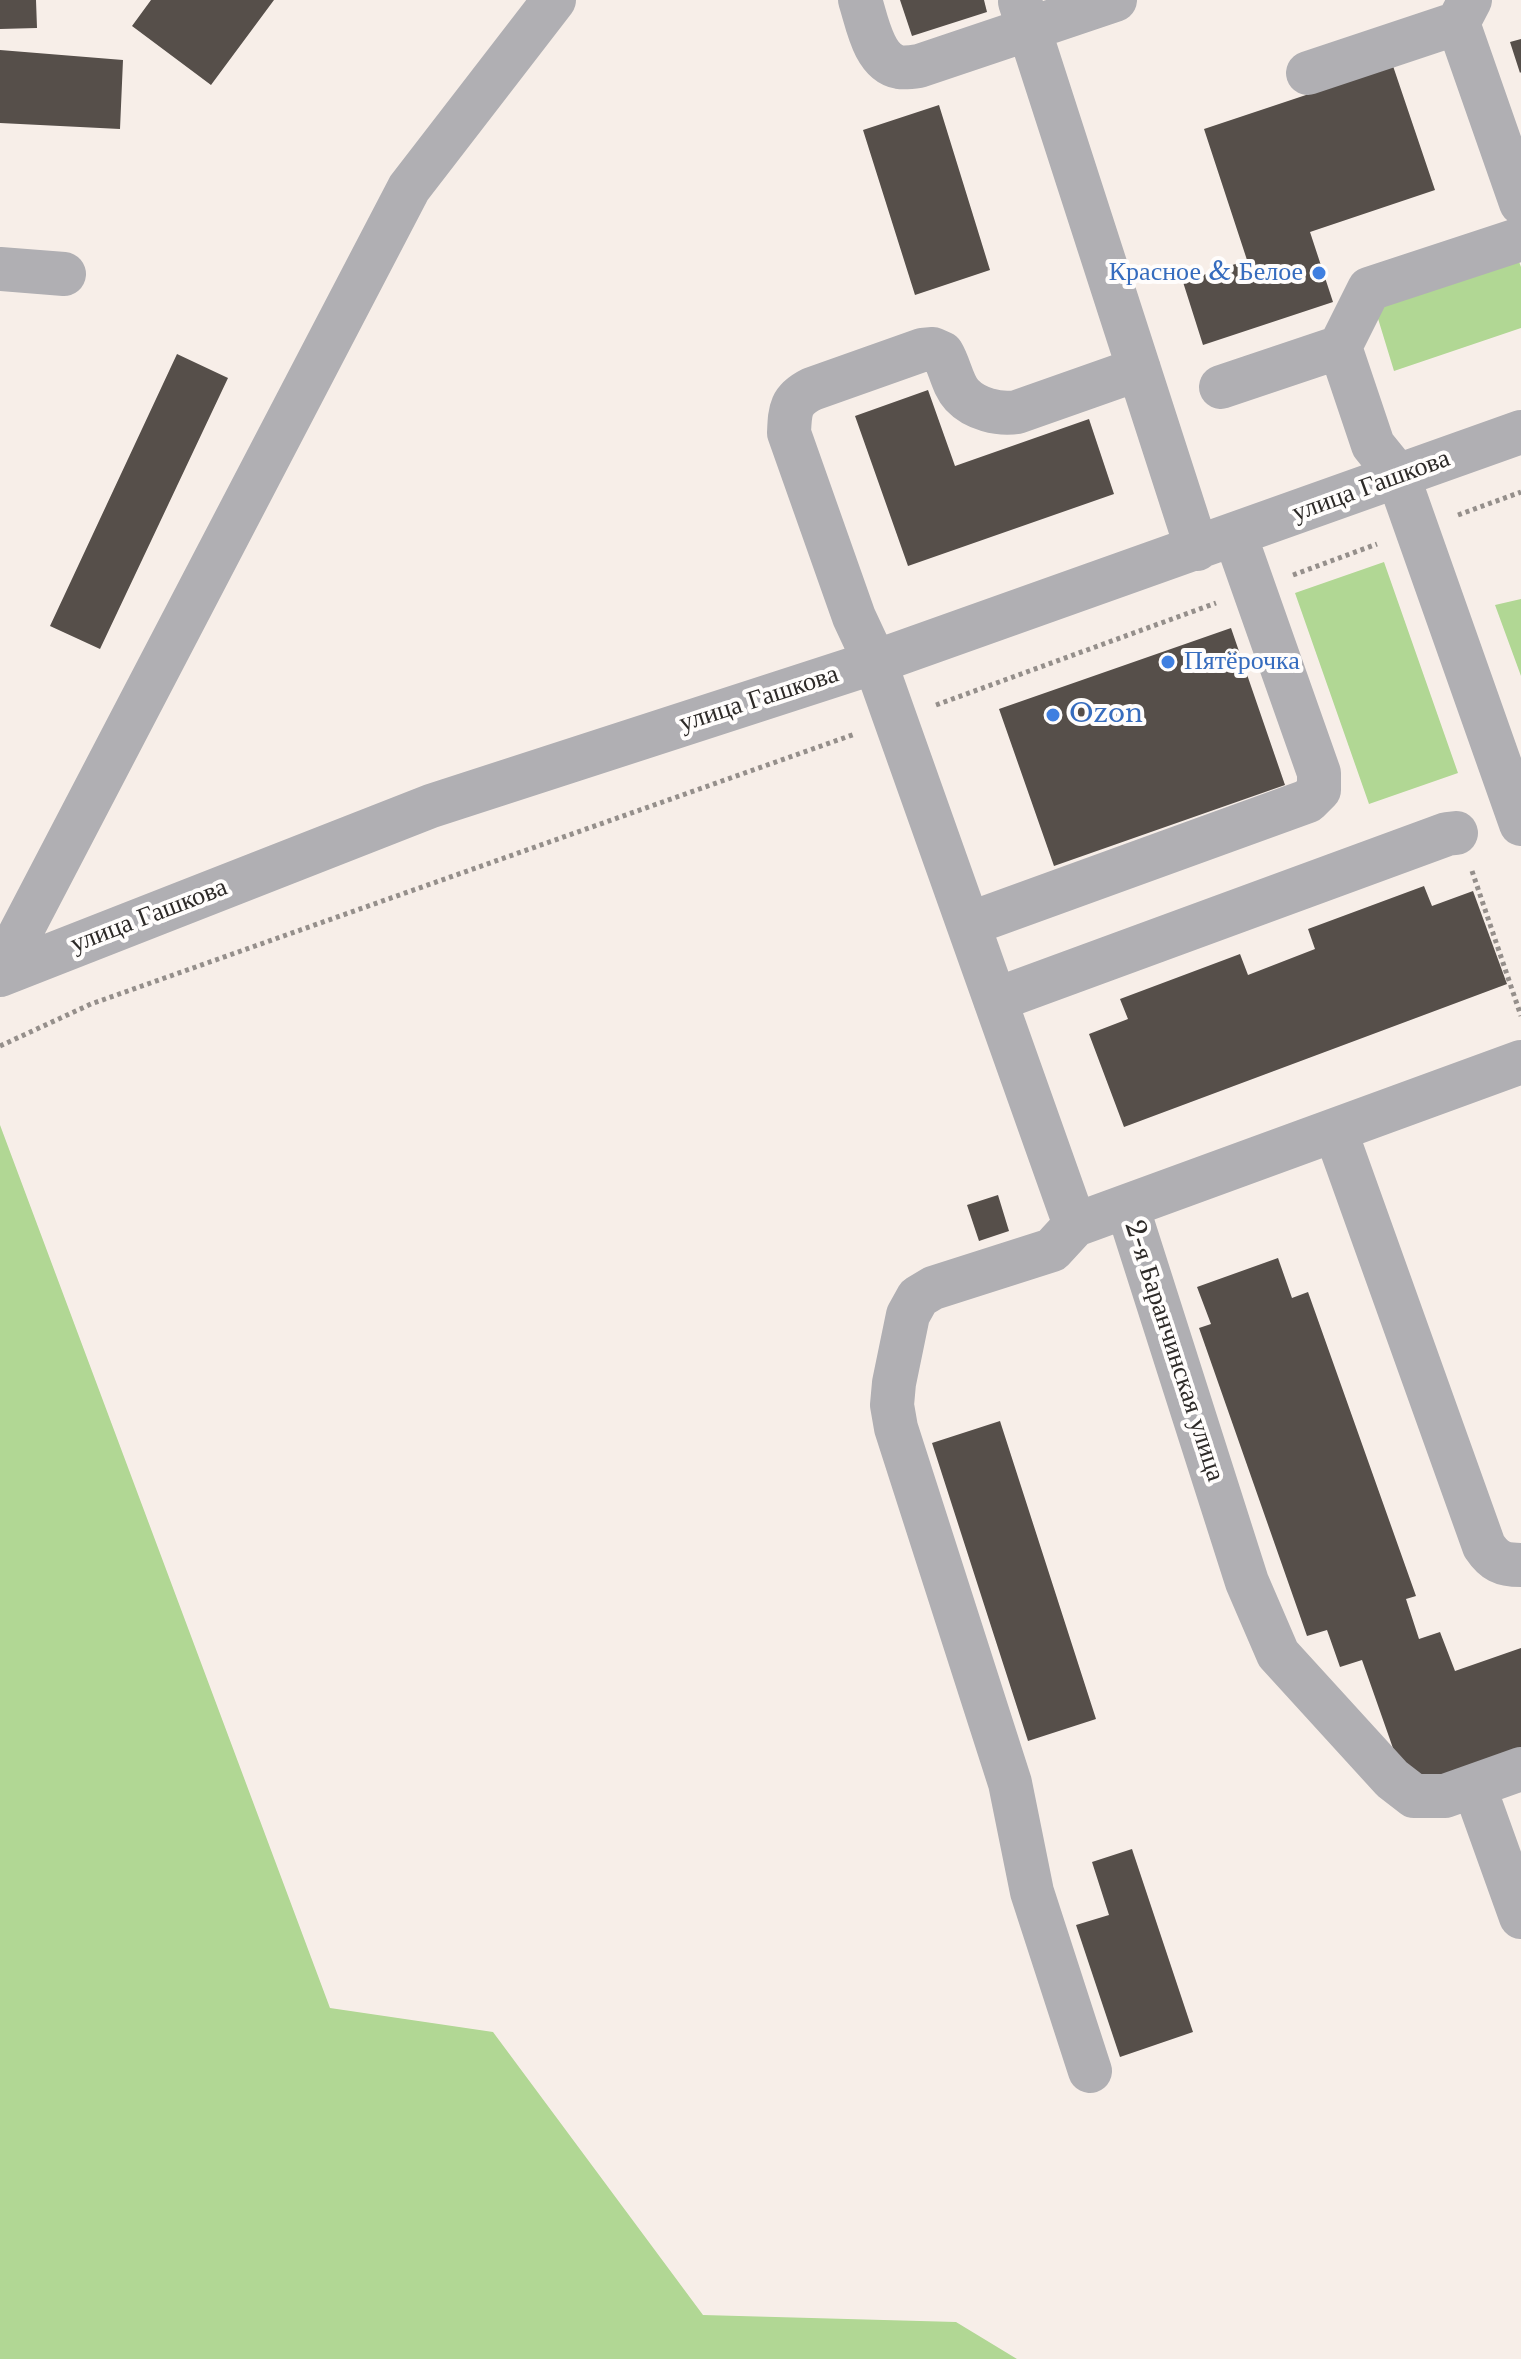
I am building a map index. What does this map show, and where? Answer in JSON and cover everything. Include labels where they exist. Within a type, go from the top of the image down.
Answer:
[{"type":"street","points":[[0,974],[409,188],[554,0]]},
{"type":"street","points":[[860,0],[876,48],[887,63],[900,68],[919,66],[1024,14],[1115,0]]},
{"type":"street","points":[[1308,73],[1464,12],[1521,203]]},
{"type":"street","points":[[969,924],[1308,801],[1319,790],[1319,773],[1254,589],[1216,542],[1139,369],[1024,14]]},
{"type":"street","points":[[1221,387],[1340,347],[1369,289],[1521,239]]},
{"type":"street","points":[[0,269],[64,274]]},
{"type":"street","points":[[1340,347],[1373,445],[1398,476],[1521,824]]},
{"type":"street","points":[[1090,2071],[1032,1892],[1010,1783],[896,1428],[892,1405],[908,1315],[918,1297],[933,1288],[1052,1250],[1075,1225],[896,720],[875,662],[854,617],[789,433],[790,414],[797,397],[922,350],[933,349],[942,353],[961,394],[1004,414],[1139,369]]},
{"type":"street","name":"улица Гашкова","points":[[0,974],[431,806],[875,662],[1521,432]]},
{"type":"street","points":[[995,1000],[1456,833]]},
{"type":"street","points":[[1127,1206],[1521,1062]]},
{"type":"street","points":[[1335,1130],[1484,1546],[1492,1559],[1505,1565],[1521,1565]]},
{"type":"street","name":"2-я Баранчинская улица","points":[[1075,1225],[1127,1206],[1247,1582],[1278,1654],[1392,1779],[1414,1796],[1445,1796],[1474,1786]]},
{"type":"street","points":[[1517,1891],[1474,1786],[1521,1769]]},
{"type":"path","points":[[0,1046],[91,1004],[896,720],[1521,492]]},
{"type":"path","points":[[1456,833],[1461,839],[1521,1016]]},
{"type":"green space","points":[[1512,242],[1521,267],[1521,328],[1394,371],[1369,289]]},
{"type":"green space","points":[[1384,562],[1458,773],[1369,804],[1295,593]]},
{"type":"green space","points":[[1521,599],[1521,676],[1495,605]]},
{"type":"green space","points":[[0,1125],[330,2008],[493,2032],[703,2315],[956,2322],[1017,2359],[0,2359]]},
{"type":"building","points":[[0,0],[36,0],[37,28],[0,29]]},
{"type":"building","points":[[151,0],[274,0],[211,85],[132,26]]},
{"type":"building","points":[[900,0],[984,0],[987,12],[912,36]]},
{"type":"building","points":[[1521,39],[1521,72],[1520,73],[1510,42]]},
{"type":"building","points":[[0,50],[123,60],[120,129],[0,123]]},
{"type":"building","points":[[1393,66],[1435,190],[1310,232],[1333,302],[1203,345],[1183,282],[1247,260],[1204,129]]},
{"type":"building","points":[[939,105],[990,270],[915,295],[863,130]]},
{"type":"building","points":[[177,354],[228,378],[100,649],[50,626]]},
{"type":"building","points":[[928,390],[955,466],[1089,419],[1114,494],[908,566],[855,416]]},
{"type":"building","points":[[1231,628],[1285,785],[1054,866],[999,709]]},
{"type":"building","points":[[1424,886],[1432,906],[1473,891],[1507,984],[1124,1127],[1089,1034],[1128,1019],[1120,999],[1240,954],[1248,975],[1315,949],[1308,929]]},
{"type":"building","points":[[998,1195],[1009,1231],[979,1241],[967,1205]]},
{"type":"building","points":[[1278,1258],[1292,1298],[1308,1292],[1416,1596],[1406,1599],[1419,1639],[1440,1632],[1455,1671],[1521,1648],[1521,1747],[1407,1788],[1362,1660],[1340,1667],[1327,1630],[1307,1636],[1199,1328],[1211,1324],[1197,1287]]},
{"type":"building","points":[[1000,1421],[1096,1719],[1028,1741],[932,1443]]},
{"type":"building","points":[[1132,1849],[1193,2032],[1120,2057],[1076,1925],[1109,1915],[1092,1862]]},
{"type":"place","name":"Красное & Белое","points":[[1319,273]]},
{"type":"place","name":"Пятёрочка","points":[[1168,662]]},
{"type":"place","name":"Ozon","points":[[1053,715]]}]
